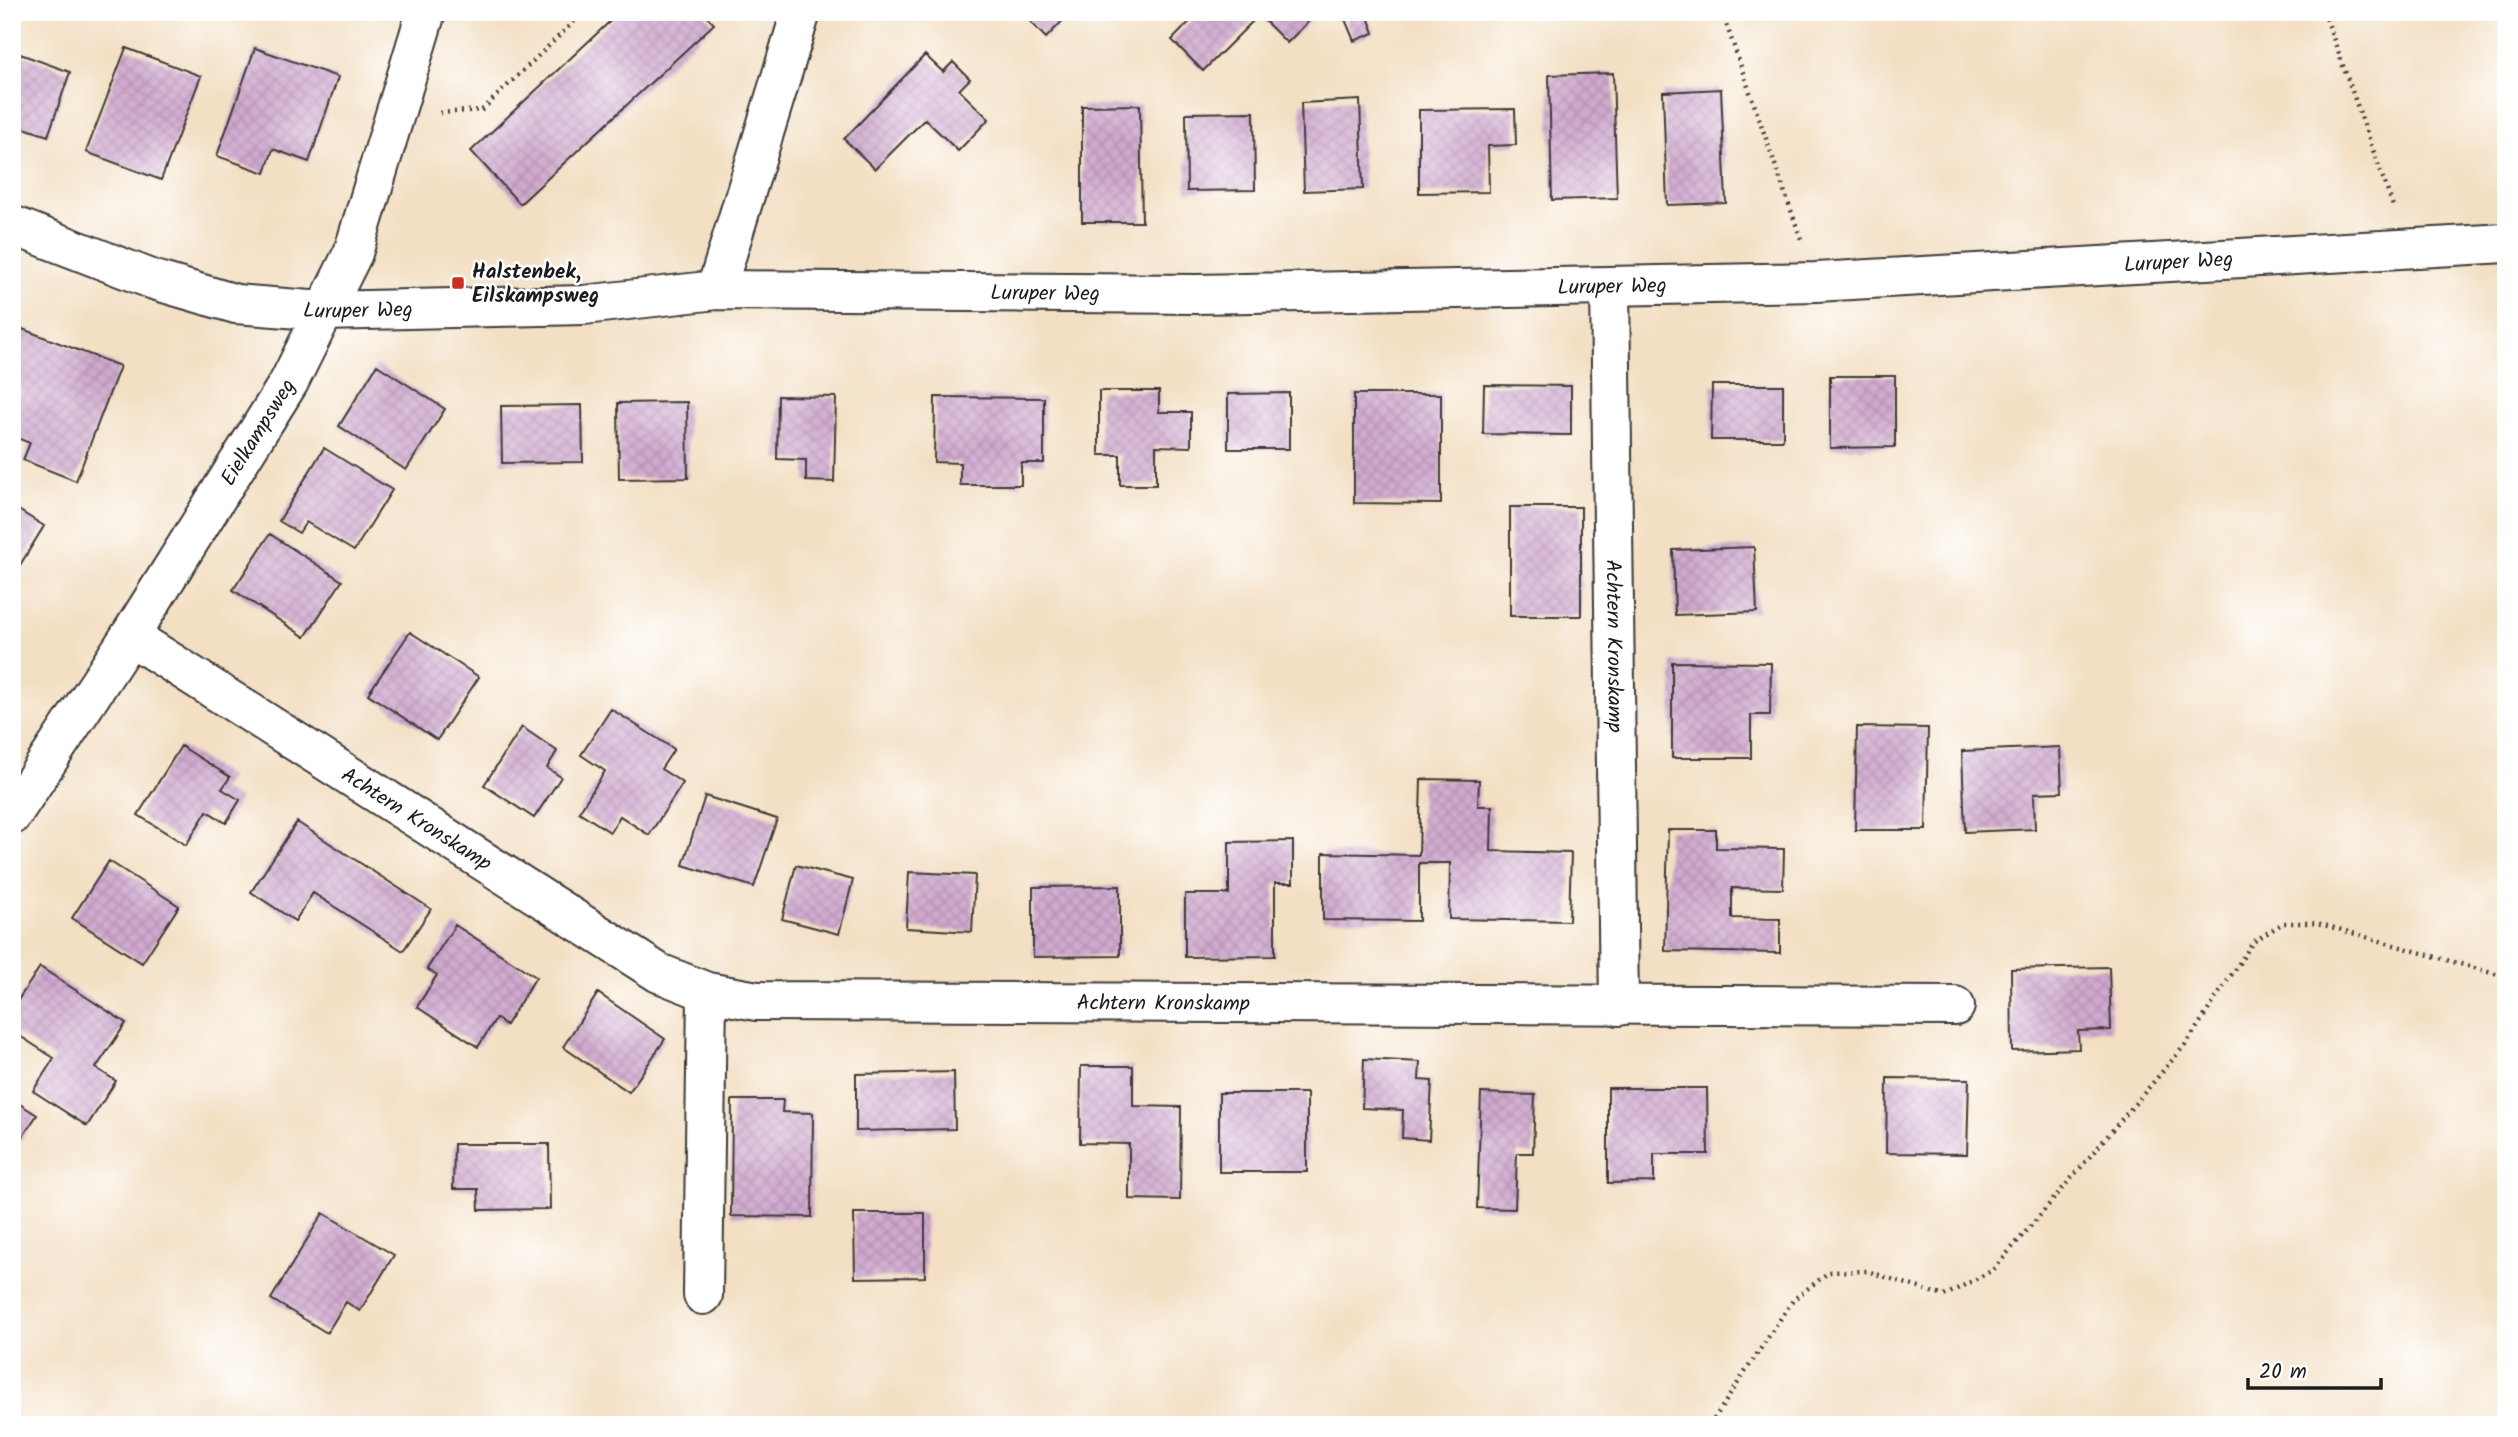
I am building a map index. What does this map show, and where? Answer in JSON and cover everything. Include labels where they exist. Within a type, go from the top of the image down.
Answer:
[{"type":"street","name":"Eielkampsweg","points":[[12,815],[130,636],[289,382],[353,253],[426,12]]},
{"type":"street","points":[[716,290],[801,12]]},
{"type":"street","name":"Luruper Weg","points":[[12,225],[154,280],[236,304],[323,311],[584,305],[716,290],[1196,294],[1816,282],[2506,243]]},
{"type":"street","name":"Achtern Kronskamp","points":[[1611,286],[1619,1006]]},
{"type":"street","name":"Achtern Kronskamp","points":[[130,636],[659,973],[707,992],[757,1001],[1955,1006]]},
{"type":"street","points":[[703,1295],[707,992]]},
{"type":"path","points":[[394,117],[482,110],[584,12]]},
{"type":"path","points":[[1722,12],[1816,282]]},
{"type":"path","points":[[2323,12],[2409,249]]},
{"type":"path","points":[[1710,1425],[1793,1300],[1829,1272],[1867,1272],[1944,1296],[1993,1270],[2186,1044],[2253,942],[2283,923],[2317,923],[2506,977]]},
{"type":"building","points":[[620,12],[703,12],[714,24],[520,204],[471,151]]},
{"type":"building","points":[[1021,12],[1071,12],[1046,38]]},
{"type":"building","points":[[1199,12],[1301,12],[1309,21],[1287,43],[1259,15],[1203,71],[1172,40]]},
{"type":"building","points":[[1342,12],[1366,12],[1374,33],[1354,41]]},
{"type":"building","points":[[126,48],[201,76],[161,180],[86,152]]},
{"type":"building","points":[[255,48],[338,77],[309,162],[273,149],[265,173],[217,156]]},
{"type":"building","points":[[12,51],[70,72],[48,136],[12,124]]},
{"type":"building","points":[[925,55],[943,72],[953,62],[970,79],[959,90],[989,119],[958,151],[925,119],[875,169],[844,139]]},
{"type":"building","points":[[1613,73],[1617,198],[1552,200],[1549,75]]},
{"type":"building","points":[[1721,89],[1726,203],[1667,205],[1663,92]]},
{"type":"building","points":[[1360,100],[1363,189],[1304,191],[1301,103]]},
{"type":"building","points":[[1140,105],[1142,222],[1082,222],[1082,106]]},
{"type":"building","points":[[1515,109],[1516,145],[1488,146],[1489,192],[1419,193],[1419,110]]},
{"type":"building","points":[[1254,112],[1255,190],[1187,191],[1186,113]]},
{"type":"building","points":[[12,325],[120,366],[76,481],[23,460],[30,443],[12,436]]},
{"type":"building","points":[[377,365],[445,409],[406,470],[339,426]]},
{"type":"building","points":[[1830,376],[1895,376],[1895,447],[1830,448]]},
{"type":"building","points":[[1484,385],[1571,386],[1571,435],[1483,434]]},
{"type":"building","points":[[1712,385],[1783,385],[1783,440],[1711,440]]},
{"type":"building","points":[[1099,391],[1159,391],[1159,412],[1191,412],[1191,447],[1156,446],[1156,485],[1120,485],[1120,455],[1099,455]]},
{"type":"building","points":[[1289,393],[1289,449],[1228,449],[1228,394]]},
{"type":"building","points":[[1354,394],[1441,394],[1441,504],[1354,503]]},
{"type":"building","points":[[778,396],[836,397],[834,482],[806,481],[806,460],[777,459]]},
{"type":"building","points":[[935,397],[1044,398],[1044,463],[1021,463],[1021,485],[960,485],[960,463],[934,462]]},
{"type":"building","points":[[687,402],[688,478],[619,479],[618,403]]},
{"type":"building","points":[[582,405],[583,462],[502,463],[501,406]]},
{"type":"building","points":[[324,448],[392,490],[354,551],[306,522],[299,533],[279,521]]},
{"type":"building","points":[[12,506],[44,526],[12,578]]},
{"type":"building","points":[[1510,507],[1581,507],[1581,616],[1510,616]]},
{"type":"building","points":[[270,534],[342,581],[305,637],[233,590]]},
{"type":"building","points":[[1754,547],[1757,612],[1675,615],[1673,550]]},
{"type":"building","points":[[410,632],[479,677],[437,740],[368,694]]},
{"type":"building","points":[[1672,662],[1771,663],[1770,715],[1751,715],[1751,758],[1672,758]]},
{"type":"building","points":[[611,709],[674,749],[661,769],[683,783],[649,835],[620,816],[610,832],[579,812],[605,771],[581,755]]},
{"type":"building","points":[[522,727],[557,751],[547,768],[561,777],[534,818],[484,785]]},
{"type":"building","points":[[1857,727],[1928,728],[1926,830],[1855,830]]},
{"type":"building","points":[[181,746],[230,777],[222,789],[240,800],[226,823],[207,811],[186,845],[138,815]]},
{"type":"building","points":[[2060,747],[2062,792],[2034,793],[2035,829],[1965,832],[1962,751]]},
{"type":"building","points":[[1421,779],[1479,780],[1478,806],[1492,806],[1491,851],[1571,853],[1569,921],[1449,919],[1450,863],[1419,863],[1419,921],[1323,920],[1323,853],[1419,855]]},
{"type":"building","points":[[705,796],[777,819],[754,887],[683,865]]},
{"type":"building","points":[[297,822],[431,909],[403,951],[313,893],[295,921],[251,892]]},
{"type":"building","points":[[1668,830],[1716,830],[1716,848],[1784,849],[1783,889],[1732,888],[1732,918],[1780,919],[1780,953],[1665,951]]},
{"type":"building","points":[[1293,841],[1293,883],[1275,883],[1275,956],[1185,957],[1185,894],[1229,894],[1229,842]]},
{"type":"building","points":[[109,861],[179,906],[142,963],[72,918]]},
{"type":"building","points":[[796,865],[853,880],[839,934],[782,919]]},
{"type":"building","points":[[909,872],[975,875],[972,932],[906,928]]},
{"type":"building","points":[[1120,886],[1120,956],[1033,957],[1033,887]]},
{"type":"building","points":[[455,925],[536,977],[506,1025],[496,1018],[478,1047],[417,1007],[437,975],[427,969]]},
{"type":"building","points":[[40,967],[126,1023],[96,1068],[116,1081],[87,1126],[33,1091],[54,1058],[12,1031],[12,1009]]},
{"type":"building","points":[[2109,967],[2111,1030],[2078,1031],[2079,1049],[2012,1051],[2011,969]]},
{"type":"building","points":[[598,993],[665,1039],[629,1092],[563,1047]]},
{"type":"building","points":[[1364,1059],[1420,1062],[1419,1080],[1432,1081],[1429,1140],[1402,1138],[1403,1110],[1362,1108]]},
{"type":"building","points":[[1081,1066],[1133,1066],[1133,1106],[1181,1107],[1180,1200],[1129,1199],[1129,1144],[1080,1143]]},
{"type":"building","points":[[954,1072],[955,1129],[856,1131],[856,1074]]},
{"type":"building","points":[[1887,1078],[1969,1079],[1967,1154],[1886,1153]]},
{"type":"building","points":[[1608,1088],[1707,1088],[1708,1154],[1654,1154],[1654,1182],[1608,1183]]},
{"type":"building","points":[[1219,1093],[1307,1093],[1307,1172],[1219,1172]]},
{"type":"building","points":[[1481,1093],[1535,1095],[1533,1153],[1517,1153],[1515,1209],[1477,1208]]},
{"type":"building","points":[[12,1099],[37,1115],[12,1153]]},
{"type":"building","points":[[732,1100],[783,1100],[782,1112],[813,1113],[812,1217],[731,1216]]},
{"type":"building","points":[[454,1144],[549,1144],[550,1209],[479,1210],[478,1189],[453,1189]]},
{"type":"building","points":[[323,1213],[394,1255],[360,1311],[346,1302],[327,1333],[271,1299]]},
{"type":"building","points":[[854,1213],[925,1213],[925,1277],[855,1278]]},
{"type":"place","name":"Halstenbek, Eilskampsweg","points":[[458,283]]}]
